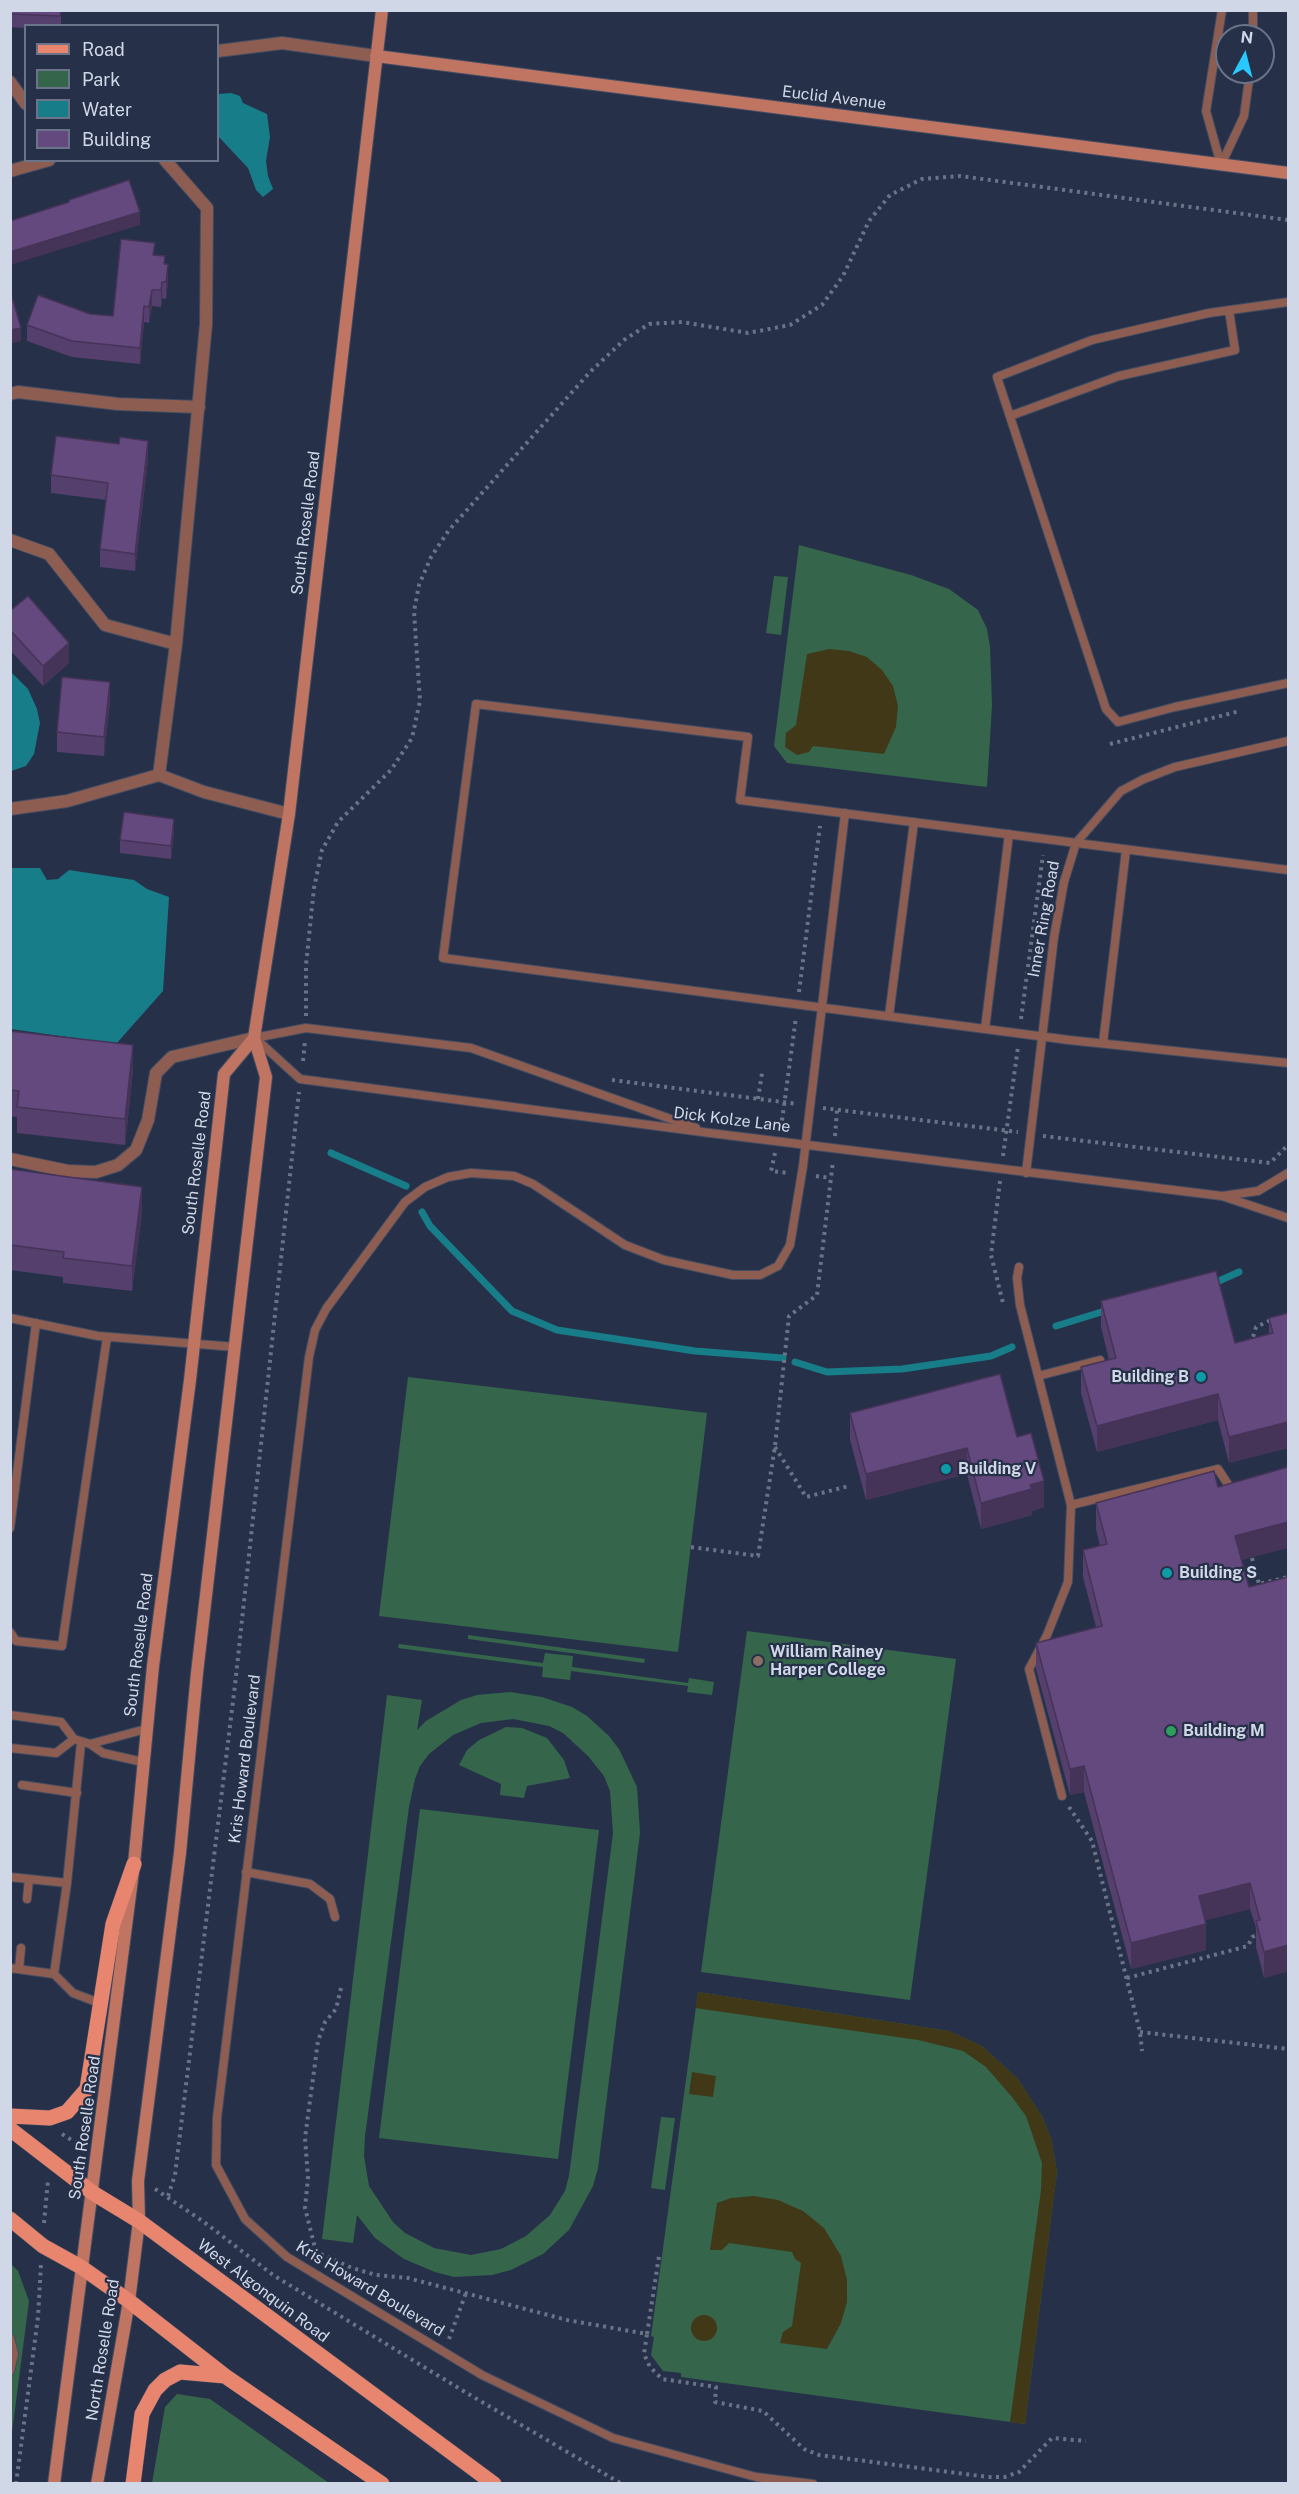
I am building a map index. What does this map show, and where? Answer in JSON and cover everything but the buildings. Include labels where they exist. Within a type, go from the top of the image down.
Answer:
[{"type":"main road","name":"South Roselle Road","points":[[139,2221],[138,2181],[180,1853],[196,1673],[266,1077],[254,1038],[289,814],[382,10]]},
{"type":"main road","name":"Euclid Avenue","points":[[376,56],[1288,173]]},
{"type":"main road","name":"South Roselle Road","points":[[81,2267],[93,2193],[134,1864],[146,1729],[224,1074],[254,1038]]},
{"type":"main road","points":[[10,2116],[50,2118],[67,2112],[87,2089],[113,1924],[134,1864]]},
{"type":"main road","name":"West Algonquin Road","points":[[10,2129],[93,2193],[139,2221],[494,2484]]},
{"type":"main road","points":[[10,2219],[43,2246],[81,2267],[129,2301],[225,2376],[382,2484]]},
{"type":"main road","name":"North Roselle Road","points":[[97,2484],[129,2301],[139,2221]]},
{"type":"main road","name":"North Roselle Road","points":[[54,2484],[81,2267]]},
{"type":"main road","points":[[133,2484],[142,2414],[155,2390],[165,2380],[180,2372],[225,2376]]},
{"type":"street","points":[[219,51],[282,43],[376,56]]},
{"type":"street","points":[[10,82],[24,101]]},
{"type":"street","points":[[10,171],[42,162]]},
{"type":"street","points":[[159,775],[176,644],[206,324],[207,208],[167,162]]},
{"type":"street","points":[[10,394],[118,404],[199,407]]},
{"type":"street","points":[[10,540],[49,554],[105,625],[176,644]]},
{"type":"street","points":[[10,809],[67,801],[159,775],[204,792],[289,814]]},
{"type":"street","points":[[10,1159],[68,1171],[96,1172],[118,1165],[136,1150],[148,1120],[156,1073],[172,1057],[254,1038]]},
{"type":"lane","points":[[1221,165],[1206,111],[1222,10]]},
{"type":"lane","points":[[1221,165],[1244,116],[1248,84]]},
{"type":"lane","points":[[1288,302],[1229,310],[1092,340],[997,377],[1106,709],[1118,722],[1175,706],[1288,683]]},
{"type":"lane","points":[[1010,416],[1119,376],[1234,350],[1229,310]]},
{"type":"lane","points":[[1288,870],[740,800],[748,737],[476,704],[443,958],[985,1029],[1288,1063]]},
{"type":"lane","name":"Inner Ring Road","points":[[1026,1173],[1060,904],[1069,857],[1076,843],[1121,791],[1144,779],[1174,767],[1288,741]]},
{"type":"lane","name":"Kris Howard Boulevard","points":[[813,2484],[756,2476],[613,2438],[482,2375],[287,2257],[245,2219],[216,2164],[217,2118],[246,1872],[309,1357],[315,1330],[326,1310],[405,1202],[425,1187],[448,1177],[471,1173],[514,1176],[533,1184],[625,1245],[705,1270],[760,1275],[778,1266],[790,1245],[803,1166],[845,813]]},
{"type":"lane","points":[[889,1016],[914,822]]},
{"type":"lane","points":[[985,1029],[1009,834]]},
{"type":"lane","points":[[1103,1043],[1126,850]]},
{"type":"lane","points":[[254,1038],[306,1028],[471,1048],[710,1133]]},
{"type":"lane","name":"Dick Kolze Lane","points":[[254,1038],[300,1079],[710,1133],[1222,1196]]},
{"type":"lane","points":[[1222,1196],[1258,1191],[1288,1173]]},
{"type":"lane","points":[[1222,1196],[1288,1218]]},
{"type":"lane","points":[[1019,1267],[1017,1278],[1020,1305],[1071,1505],[1068,1582],[1047,1635],[1029,1669],[1062,1796]]},
{"type":"lane","points":[[10,1318],[107,1337],[235,1347]]},
{"type":"lane","points":[[10,1528],[36,1323]]},
{"type":"lane","points":[[10,1632],[16,1641],[62,1646],[107,1337]]},
{"type":"lane","points":[[1038,1376],[1100,1360]]},
{"type":"lane","points":[[1071,1505],[1218,1468],[1234,1494],[1243,1492]]},
{"type":"lane","points":[[10,1715],[61,1722],[82,1742],[103,1754],[143,1762]]},
{"type":"lane","points":[[10,1748],[56,1753],[82,1742],[146,1729]]},
{"type":"lane","points":[[54,1974],[82,1742]]},
{"type":"lane","points":[[22,1785],[77,1793]]},
{"type":"lane","points":[[246,1872],[310,1884],[330,1899],[335,1917]]},
{"type":"lane","points":[[10,1876],[66,1883]]},
{"type":"lane","points":[[27,1899],[29,1879]]},
{"type":"lane","points":[[21,1948],[14,1968],[54,1974],[73,1993],[102,2004]]},
{"type":"lane","points":[[10,2338],[14,2354],[10,2371]]},
{"type":"path","points":[[1110,744],[1248,709]]},
{"type":"path","points":[[778,1140],[798,1005],[820,826]]},
{"type":"path","points":[[1015,1066],[1043,855]]},
{"type":"path","points":[[758,1099],[762,1073]]},
{"type":"path","points":[[611,1080],[810,1107],[1270,1163],[1288,1145]]},
{"type":"path","points":[[690,1547],[758,1557],[775,1446],[789,1316],[817,1295],[831,1178]]},
{"type":"path","points":[[1252,1348],[1250,1340],[1256,1327],[1268,1320],[1276,1319]]},
{"type":"path","points":[[775,1446],[806,1497],[849,1486]]},
{"type":"path","points":[[1252,1558],[1258,1584],[1254,1592]]},
{"type":"path","points":[[1258,1584],[1288,1576]]},
{"type":"path","points":[[1062,1796],[1092,1841],[1140,2032],[1142,2051]]},
{"type":"path","points":[[1127,1978],[1248,1946],[1252,1937],[1257,1935]]},
{"type":"path","points":[[341,1988],[336,2009],[325,2022],[318,2041],[305,2138],[308,2178],[305,2208],[315,2252],[376,2275],[408,2278],[567,2320],[647,2334]]},
{"type":"path","points":[[1140,2032],[1288,2049]]},
{"type":"path","points":[[64,2134],[75,2141]]},
{"type":"path","points":[[168,2196],[273,2275],[622,2484]]},
{"type":"path","points":[[659,2256],[644,2354],[650,2367],[662,2379],[716,2387],[715,2402],[756,2407],[764,2411],[804,2449],[819,2455],[976,2476],[1005,2477],[1019,2472],[1052,2438],[1086,2441]]},
{"type":"path","points":[[430,2370],[458,2320],[466,2293]]},
{"type":"path","points":[[16,2484],[38,2317]]},
{"type":"green space","points":[[799,545],[911,575],[949,589],[978,610],[987,629],[990,647],[992,705],[987,787],[787,763],[774,746]]},
{"type":"green space","points":[[774,576],[788,577],[781,635],[766,633]]},
{"type":"green space","points":[[408,1377],[707,1413],[678,1652],[379,1616]]},
{"type":"green space","points":[[747,1631],[956,1659],[910,2000],[701,1972]]},
{"type":"green space","points":[[468,1635],[645,1659],[644,1663],[468,1639]]},
{"type":"green space","points":[[399,1644],[543,1663],[545,1653],[573,1656],[572,1667],[688,1683],[689,1678],[714,1682],[712,1695],[687,1692],[688,1686],[571,1671],[570,1680],[542,1677],[543,1667],[398,1648]]},
{"type":"green space","points":[[510,1692],[542,1697],[572,1707],[587,1716],[609,1736],[619,1749],[637,1787],[640,1833],[598,2168],[593,2186],[569,2230],[543,2254],[511,2270],[492,2275],[454,2277],[404,2259],[375,2238],[357,2215],[353,2243],[322,2239],[387,1695],[422,1700],[417,1730],[426,1721],[461,1700],[477,1695]],"holes":[[[513,1719],[549,1726],[563,1733],[588,1756],[604,1776],[610,1791],[613,1833],[569,2176],[565,2191],[550,2215],[526,2236],[501,2249],[471,2255],[434,2248],[405,2233],[393,2222],[369,2186],[364,2156],[409,1807],[420,1766],[429,1754],[453,1735],[481,1723]]]},
{"type":"green space","points":[[506,1727],[522,1728],[547,1738],[564,1760],[570,1778],[527,1786],[524,1798],[500,1795],[501,1784],[459,1765],[467,1750],[479,1740]]},
{"type":"green space","points":[[420,1809],[599,1830],[558,2159],[379,2138]]},
{"type":"green space","points":[[698,1992],[949,2031],[982,2046],[1018,2079],[1042,2116],[1051,2138],[1057,2172],[1025,2424],[681,2377],[681,2373],[663,2371],[651,2355],[654,2337],[651,2336]]},
{"type":"green space","points":[[661,2117],[675,2118],[665,2190],[651,2188]]},
{"type":"green space","points":[[11,2264],[18,2271],[29,2301],[11,2440]]},
{"type":"green space","points":[[177,2394],[210,2399],[329,2483],[152,2483],[165,2407]]},
{"type":"sand","points":[[829,649],[849,651],[867,657],[882,670],[893,686],[898,706],[896,727],[884,754],[813,746],[809,752],[797,755],[785,747],[786,733],[796,725],[807,654]]},
{"type":"sand","points":[[698,1992],[949,2031],[982,2046],[1018,2079],[1042,2116],[1051,2138],[1057,2172],[1025,2424],[1010,2422],[1041,2190],[1042,2163],[1026,2116],[1012,2097],[986,2067],[963,2051],[918,2040],[695,2008]]},
{"type":"sand","points":[[692,2072],[716,2076],[713,2097],[689,2094]]},
{"type":"sand","points":[[754,2196],[778,2200],[803,2211],[824,2228],[841,2256],[847,2280],[847,2302],[841,2323],[827,2349],[780,2343],[783,2332],[792,2326],[801,2263],[795,2259],[792,2252],[729,2243],[722,2250],[710,2250],[717,2203],[731,2198]]},
{"type":"sand","points":[[704,2315],[713,2319],[717,2328],[713,2337],[704,2341],[695,2337],[691,2328],[695,2319]]},
{"type":"water","points":[[231,93],[240,96],[243,103],[267,114],[270,137],[266,161],[273,189],[263,197],[256,190],[248,168],[219,137],[219,94]]},
{"type":"water","points":[[10,671],[28,689],[37,709],[40,723],[34,754],[26,766],[11,771]]},
{"type":"water","points":[[11,868],[40,868],[47,880],[58,879],[69,870],[134,880],[147,889],[169,897],[163,991],[116,1044],[11,1029]]},
{"type":"waterway","points":[[331,1153],[406,1186]]},
{"type":"waterway","points":[[422,1212],[430,1226],[512,1311],[557,1330],[695,1351],[783,1358]]},
{"type":"waterway","points":[[1212,1284],[1239,1272]]},
{"type":"waterway","points":[[1056,1326],[1108,1310]]},
{"type":"waterway","points":[[795,1362],[827,1372],[902,1369],[991,1356],[1012,1347]]},
{"type":"place","name":"Building B","points":[[1201,1377]]},
{"type":"place","name":"Building V","points":[[946,1469]]},
{"type":"place","name":"Building S","points":[[1167,1573]]},
{"type":"place","name":"William Rainey Harper College","points":[[758,1661]]},
{"type":"place","name":"Building M","points":[[1171,1731]]}]
